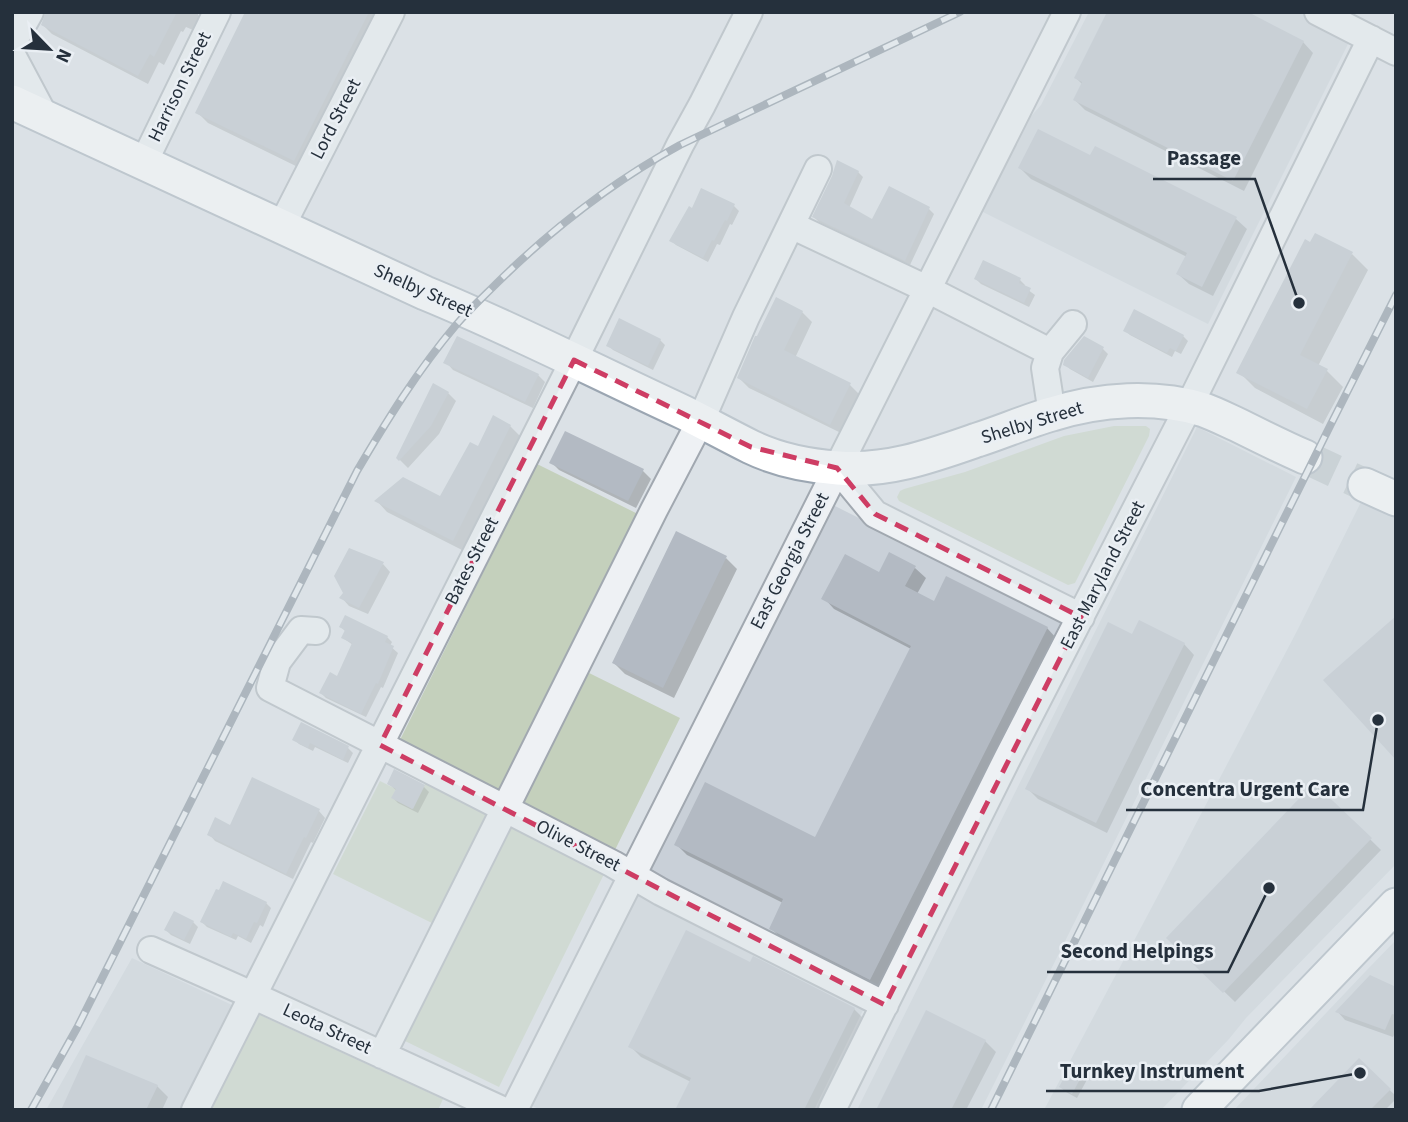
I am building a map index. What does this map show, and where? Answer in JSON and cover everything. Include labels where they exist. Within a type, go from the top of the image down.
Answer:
[{"type":"main road","name":"Shelby Street","points":[[12,102],[574,359],[751,447],[799,463],[837,468],[881,468],[921,460],[1052,414],[1097,404],[1127,401],[1166,402],[1206,411],[1305,457]]},
{"type":"main road","points":[[1365,485],[1396,499]]},
{"type":"main road","points":[[1199,1110],[1396,905]]},
{"type":"street","points":[[12,44],[30,12]]},
{"type":"street","name":"Harrison Street","points":[[144,162],[216,12]]},
{"type":"street","name":"Lord Street","points":[[281,227],[391,12]]},
{"type":"street","name":"Bates Street","points":[[195,1110],[749,12]]},
{"type":"street","name":"East Georgia Street","points":[[514,1110],[1067,12]]},
{"type":"street","points":[[1318,12],[1396,52]]},
{"type":"street","name":"East Maryland Street","points":[[832,1110],[1002,770],[1189,406],[1371,39]]},
{"type":"street","points":[[12,55],[45,117]]},
{"type":"street","points":[[382,1055],[648,521],[701,421],[746,317],[818,169]]},
{"type":"street","points":[[791,225],[927,289],[1050,352]]},
{"type":"street","points":[[1052,414],[1045,368],[1050,352],[1073,324]]},
{"type":"street","points":[[837,468],[875,514],[1082,617]]},
{"type":"street","name":"Olive Street","points":[[316,631],[301,630],[277,662],[270,688],[633,874],[661,892],[885,1005]]},
{"type":"street","name":"Leota Street","points":[[151,950],[502,1110]]},
{"type":"highlighted area","points":[[574,360],[751,447],[837,468],[875,514],[1081,617],[885,1005],[380,745]]},
{"type":"shaded area","points":[[1089,12],[1299,12],[1350,40],[1208,324],[981,211],[1026,122],[1041,105]]},
{"type":"shaded area","points":[[1197,427],[1296,477],[981,1110],[857,1110]]},
{"type":"shaded area","points":[[1362,500],[1396,513],[1396,864],[1161,1110],[1044,1110],[1298,629]]},
{"type":"shaded area","points":[[831,504],[1062,620],[877,987],[646,870]]},
{"type":"shaded area","points":[[640,890],[867,1002],[814,1110],[541,1110],[530,1105]]},
{"type":"shaded area","points":[[1396,940],[1396,1110],[1234,1110],[1365,972]]},
{"type":"shaded area","points":[[132,958],[234,1006],[181,1110],[46,1110]]},
{"type":"green space","points":[[1114,426],[1146,426],[1150,429],[1149,436],[1075,583],[1068,585],[899,501],[897,497],[904,489],[965,472],[1064,436]]},
{"type":"green space","points":[[537,464],[644,517],[506,795],[399,742]]},
{"type":"green space","points":[[583,670],[680,718],[614,852],[517,804]]},
{"type":"green space","points":[[427,780],[498,815],[442,928],[333,874],[380,781],[396,789],[392,798],[412,809]]},
{"type":"green space","points":[[509,820],[607,868],[499,1087],[401,1039]]},
{"type":"green space","points":[[260,1015],[443,1099],[438,1110],[210,1110],[255,1018]]},
{"type":"building","points":[[46,12],[177,12],[154,57],[150,54],[138,76],[41,25]]},
{"type":"building","points":[[245,12],[369,12],[294,161],[195,113]]},
{"type":"building","points":[[1107,12],[1248,12],[1304,41],[1233,181],[1073,100],[1082,82],[1074,78]]},
{"type":"building","points":[[1038,129],[1090,155],[1095,146],[1237,217],[1202,287],[1176,274],[1187,253],[1018,168]]},
{"type":"building","points":[[837,160],[859,171],[844,203],[872,219],[889,186],[930,207],[905,261],[812,217]]},
{"type":"building","points":[[701,188],[735,204],[703,258],[669,241],[689,206],[692,208]]},
{"type":"building","points":[[1315,233],[1353,252],[1300,355],[1328,369],[1307,409],[1236,373],[1305,239],[1310,242]]},
{"type":"building","points":[[983,260],[1021,278],[1019,283],[1031,288],[1024,303],[974,279]]},
{"type":"building","points":[[776,297],[803,311],[784,350],[851,383],[830,425],[737,378]]},
{"type":"building","points":[[1134,309],[1184,335],[1176,351],[1170,348],[1167,353],[1123,331]]},
{"type":"building","points":[[619,318],[661,339],[648,366],[606,346]]},
{"type":"building","points":[[457,336],[539,374],[525,402],[443,363]]},
{"type":"building","points":[[1084,336],[1104,347],[1088,378],[1063,365],[1064,360]]},
{"type":"building","points":[[433,383],[449,392],[431,426],[399,461],[396,458]]},
{"type":"building","points":[[493,415],[511,425],[453,541],[374,501],[403,477],[440,496],[470,442],[478,446]]},
{"type":"building","points":[[565,431],[644,469],[628,501],[549,463]]},
{"type":"building","points":[[676,531],[727,556],[663,688],[612,663]]},
{"type":"building","points":[[349,548],[384,562],[359,608],[339,598],[343,593],[334,576]]},
{"type":"building","points":[[889,552],[916,566],[905,586],[934,601],[946,576],[1048,627],[870,980],[769,929],[783,899],[674,845],[705,782],[815,837],[911,646],[821,599],[845,554],[879,572]]},
{"type":"building","points":[[345,615],[388,636],[385,642],[394,646],[378,684],[376,683],[361,714],[319,693],[330,672],[337,676],[352,643],[341,638],[345,630],[339,627]]},
{"type":"building","points":[[1396,616],[1396,760],[1323,680]]},
{"type":"building","points":[[1139,620],[1185,643],[1096,823],[1025,789],[1108,622],[1132,634]]},
{"type":"building","points":[[301,722],[349,746],[343,760],[310,743],[308,748],[292,740]]},
{"type":"building","points":[[394,769],[425,785],[413,809],[391,798],[396,789],[387,784]]},
{"type":"building","points":[[252,777],[320,809],[286,874],[207,835],[215,817],[230,825]]},
{"type":"building","points":[[1314,783],[1372,838],[1223,993],[1166,938]]},
{"type":"building","points":[[223,881],[267,902],[246,939],[233,933],[231,937],[200,922],[216,889],[219,890]]},
{"type":"building","points":[[174,911],[194,921],[184,940],[164,930]]},
{"type":"building","points":[[686,930],[750,962],[753,956],[855,1008],[804,1110],[675,1110],[691,1078],[628,1047]]},
{"type":"building","points":[[1370,975],[1396,987],[1396,1015],[1392,1014],[1385,1030],[1335,1012]]},
{"type":"building","points":[[926,1010],[986,1040],[951,1110],[876,1110]]},
{"type":"building","points":[[86,1055],[158,1085],[146,1110],[61,1110]]},
{"type":"building","points":[[1359,1058],[1391,1089],[1370,1110],[1309,1110]]},
{"type":"building","points":[[1072,1063],[1085,1070],[1072,1094],[1059,1087]]},
{"type":"tunnel","points":[[1305,457],[1365,485]]},
{"type":"railway","points":[[31,1110],[77,1028],[357,471],[404,396],[456,325],[518,263],[561,225],[655,159],[960,12]]},
{"type":"railway","points":[[991,1110],[1396,295]]},
{"type":"place","name":"Passage","points":[[1299,303]]},
{"type":"place","name":"Concentra Urgent Care","points":[[1378,720]]},
{"type":"place","name":"Second Helpings","points":[[1269,888]]},
{"type":"place","name":"Turnkey Instrument","points":[[1360,1073]]}]
